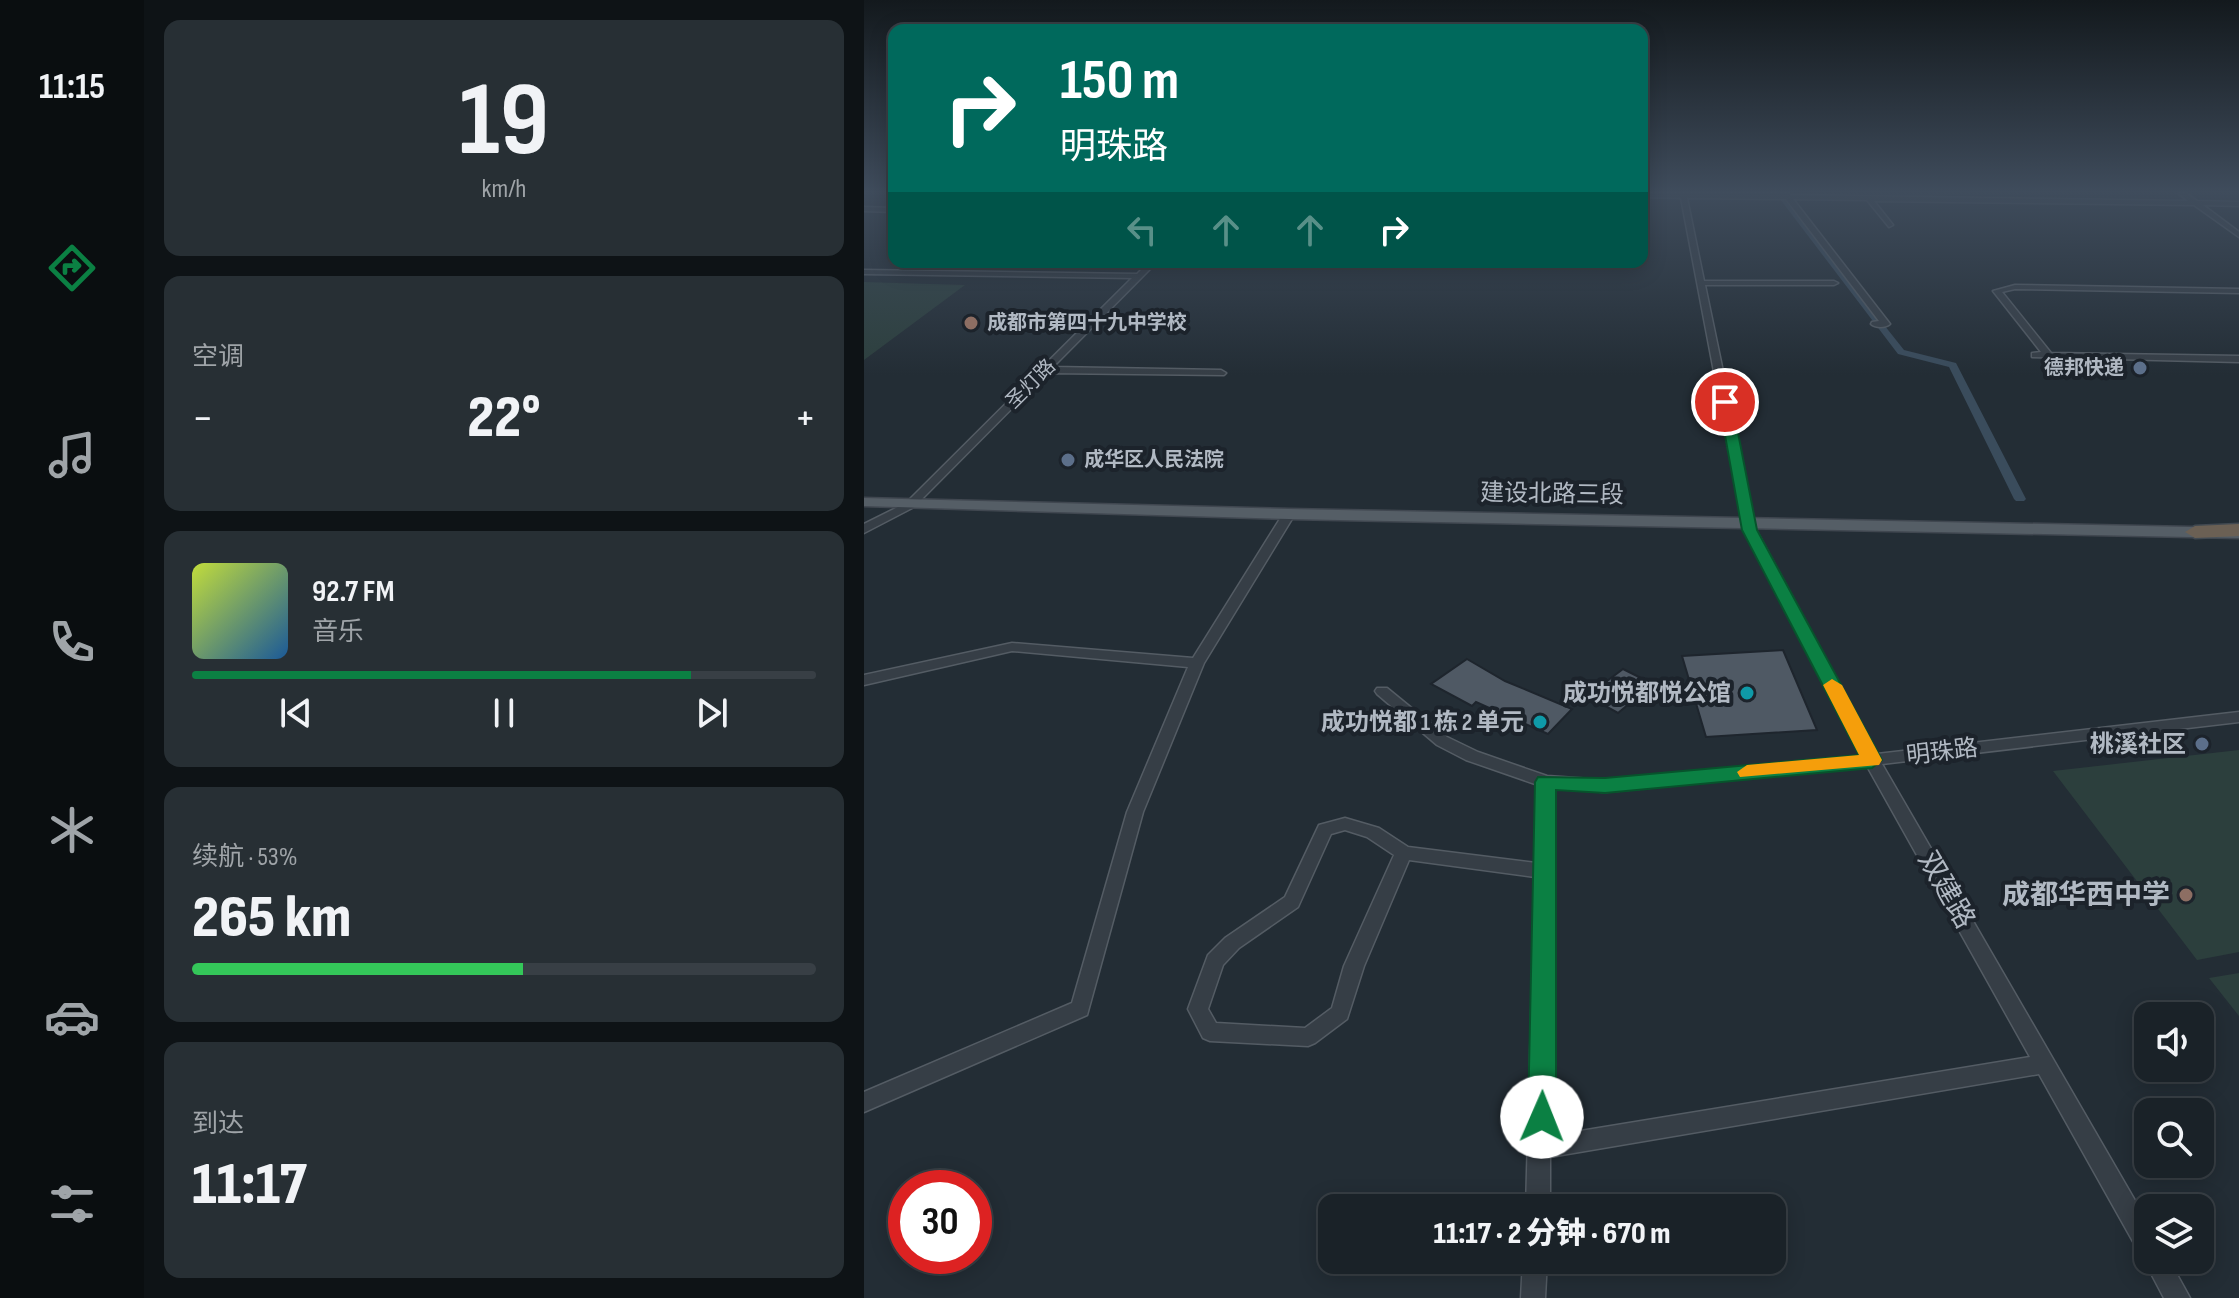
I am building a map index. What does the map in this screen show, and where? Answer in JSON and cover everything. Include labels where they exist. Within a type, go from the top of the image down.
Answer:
[{"type":"highway","points":[[2195,532],[2239,531]]},
{"type":"main road","name":"建设北路三段","points":[[864,503],[1287,518]]},
{"type":"main road","name":"建设北路三段","points":[[864,513],[2195,532]]},
{"type":"main road","name":"建设北路三段","points":[[1749,526],[2239,543]]},
{"type":"street","name":"双建路","points":[[1696,254],[1749,526],[1872,760],[2134,1221]]},
{"type":"street","points":[[1831,254],[1886,324],[1875,324]]},
{"type":"street","name":"圣灯路","points":[[864,529],[910,505],[1147,268]]},
{"type":"street","points":[[864,272],[1138,276]]},
{"type":"street","points":[[1703,283],[1834,283]]},
{"type":"street","points":[[2049,356],[1997,291],[2015,287],[2239,291]]},
{"type":"street","points":[[2035,355],[2239,359]]},
{"type":"street","points":[[1045,370],[1221,373]]},
{"type":"street","points":[[864,1102],[1080,1009],[1135,812],[1197,663],[1287,518]]},
{"type":"street","points":[[864,680],[1012,647],[1197,663]]},
{"type":"street","name":"明珠路","points":[[1382,691],[1442,741],[1546,782],[1605,786],[1872,760],[2239,717]]},
{"type":"street","points":[[1539,1194],[1546,782]]},
{"type":"street","points":[[1404,853],[1354,966],[1340,1013],[1308,1037],[1210,1032],[1198,1009],[1215,961],[1232,943],[1292,902],[1325,829],[1345,824],[1373,832],[1404,853],[1544,871]]},
{"type":"street","points":[[1541,1148],[2045,1064]]},
{"type":"street","points":[[1533,1298],[1534,1274]]},
{"type":"street","points":[[2164,1274],[2178,1298]]},
{"type":"green space","points":[[864,282],[965,285],[864,360]]},
{"type":"green space","name":"成都华西中学","points":[[2239,750],[2239,952],[2197,960],[2053,771]]},
{"type":"green space","points":[[2239,973],[2239,1016],[2209,978]]},
{"type":"building","name":"成功悦都悦公馆","points":[[1783,650],[1817,730],[1706,737],[1682,656]]},
{"type":"building","points":[[1467,659],[1505,681],[1572,709],[1548,734],[1476,702],[1472,706],[1431,684]]},
{"type":"building","points":[[1623,669],[1653,684],[1618,713],[1587,696]]},
{"type":"waterway","points":[[1824,254],[1878,322]]},
{"type":"waterway","points":[[1881,325],[1901,352],[1953,365],[2020,499]]},
{"type":"slow traffic","points":[[1747,772],[1872,760],[1832,685]]},
{"type":"place","name":"成都市第四十九中学校","points":[[971,323]]},
{"type":"place","name":"德邦快递","points":[[2140,368]]},
{"type":"place","name":"成华区人民法院","points":[[1068,460]]},
{"type":"place","name":"成功悦都悦公馆","points":[[1747,693]]},
{"type":"place","name":"成功悦都 1 栋 2 单元","points":[[1540,722]]},
{"type":"place","name":"桃溪社区","points":[[2202,744]]},
{"type":"place","name":"成都华西中学","points":[[2186,895]]},
{"type":"route","points":[[1542,1117],[1546,782],[1605,786],[1872,760],[1750,530],[1725,402]]}]
